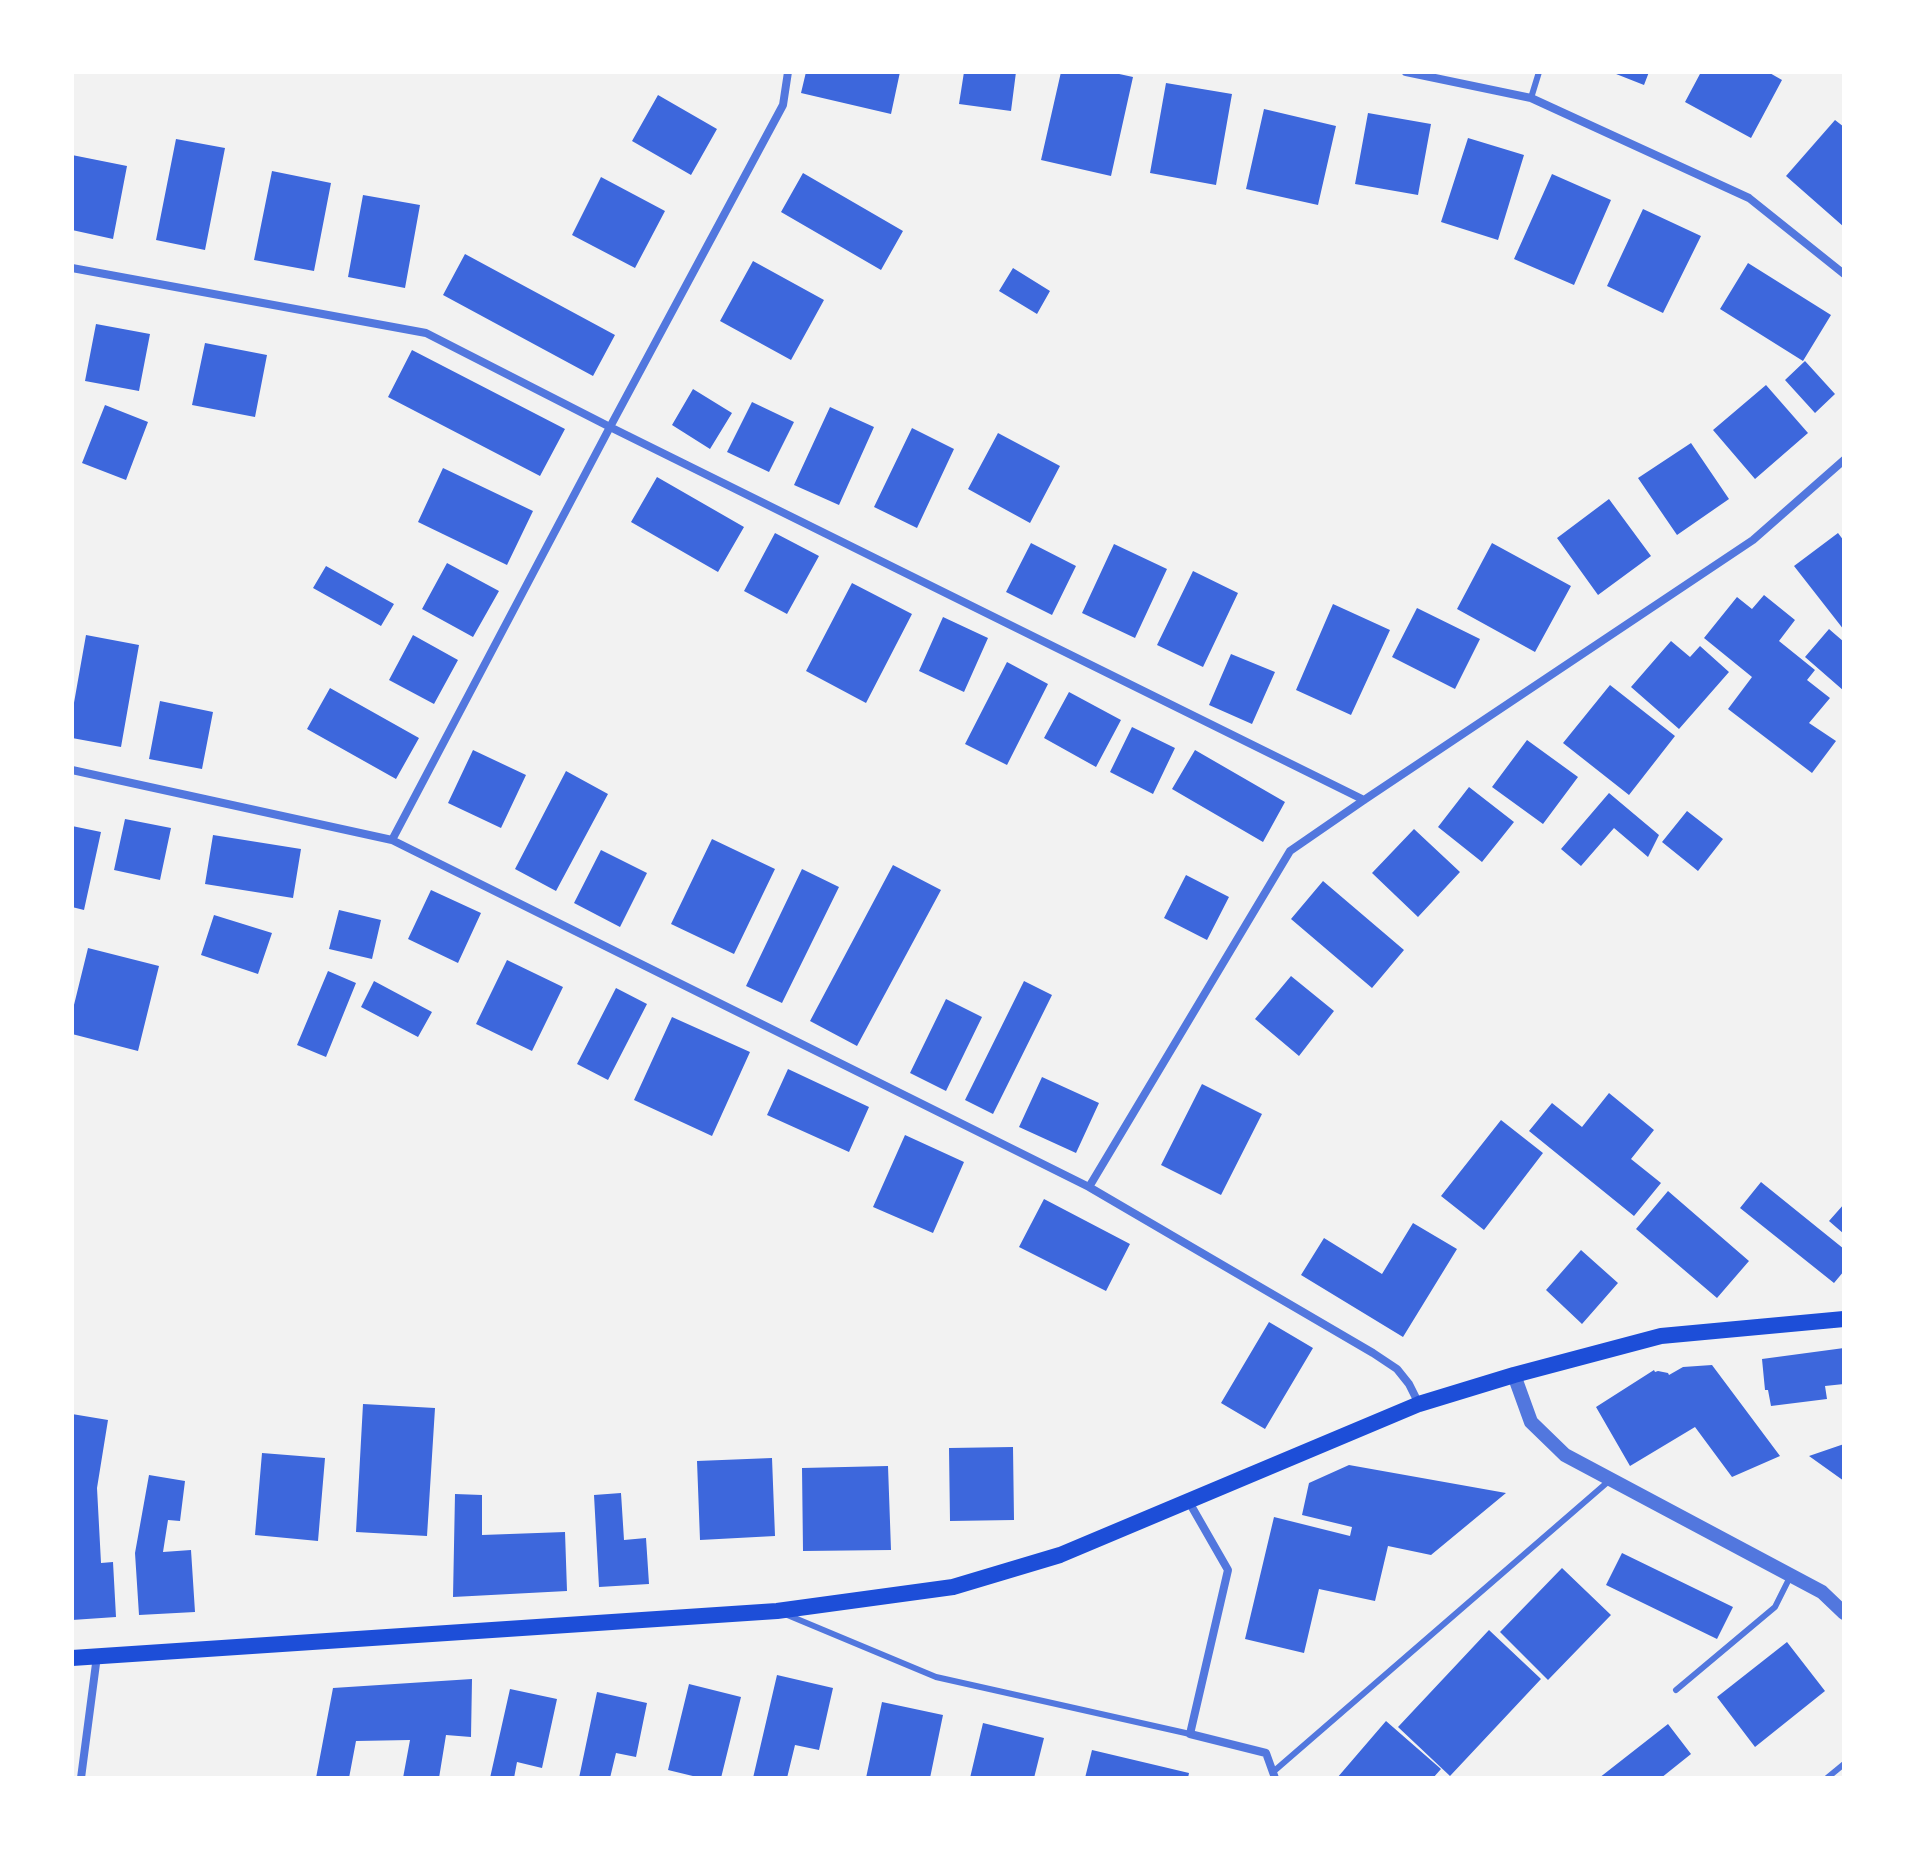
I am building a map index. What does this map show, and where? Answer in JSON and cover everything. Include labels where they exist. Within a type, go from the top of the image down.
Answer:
[{"type":"main road","points":[[72,1658],[777,1611],[953,1587],[1060,1555],[1419,1404],[1514,1375],[1661,1336],[1844,1319]]},
{"type":"street","points":[[392,840],[783,105],[788,72]]},
{"type":"street","points":[[1406,72],[1531,98],[1749,198],[1844,274]]},
{"type":"street","points":[[72,268],[426,333],[1364,800]]},
{"type":"street","points":[[1089,1187],[1290,851],[1753,540],[1844,460]]},
{"type":"street","points":[[72,770],[392,840],[1089,1187],[1373,1353],[1397,1369],[1419,1404]]},
{"type":"street","points":[[1514,1375],[1531,1422],[1565,1455],[1822,1592],[1844,1613]]},
{"type":"street","points":[[1189,1502],[1228,1570],[1190,1734],[1266,1753],[1274,1775]]},
{"type":"street","points":[[81,1778],[97,1656]]},
{"type":"lane","points":[[1531,98],[1539,72]]},
{"type":"lane","points":[[1274,1775],[1610,1480]]},
{"type":"lane","points":[[1676,1690],[1775,1607],[1791,1575]]},
{"type":"lane","points":[[777,1611],[936,1677],[1190,1734]]},
{"type":"lane","points":[[1827,1778],[1844,1764]]},
{"type":"building","points":[[806,72],[900,72],[891,114],[801,93]]},
{"type":"building","points":[[964,72],[1016,72],[1011,111],[959,104]]},
{"type":"building","points":[[1061,72],[1110,72],[1133,77],[1111,176],[1041,160]]},
{"type":"building","points":[[1611,72],[1649,72],[1644,85]]},
{"type":"building","points":[[1701,72],[1768,72],[1782,80],[1751,138],[1685,102]]},
{"type":"building","points":[[1166,83],[1232,94],[1216,185],[1150,173]]},
{"type":"building","points":[[658,95],[717,129],[691,175],[632,141]]},
{"type":"building","points":[[1264,109],[1336,126],[1318,205],[1246,189]]},
{"type":"building","points":[[1368,113],[1431,124],[1418,195],[1355,184]]},
{"type":"building","points":[[1835,120],[1844,127],[1844,227],[1786,176]]},
{"type":"building","points":[[1468,138],[1524,155],[1498,240],[1441,222]]},
{"type":"building","points":[[176,139],[225,148],[205,250],[156,240]]},
{"type":"building","points":[[72,155],[127,166],[113,239],[72,230]]},
{"type":"building","points":[[272,171],[331,183],[314,271],[254,260]]},
{"type":"building","points":[[803,173],[903,231],[881,270],[781,212]]},
{"type":"building","points":[[1552,174],[1611,200],[1574,285],[1514,259]]},
{"type":"building","points":[[601,177],[665,211],[635,268],[572,235]]},
{"type":"building","points":[[363,195],[420,205],[405,288],[348,277]]},
{"type":"building","points":[[1643,209],[1701,236],[1663,313],[1607,286]]},
{"type":"building","points":[[465,254],[615,335],[593,376],[443,295]]},
{"type":"building","points":[[753,261],[824,300],[791,360],[720,321]]},
{"type":"building","points":[[1748,263],[1831,315],[1803,361],[1720,309]]},
{"type":"building","points":[[1013,268],[1050,291],[1037,314],[999,291]]},
{"type":"building","points":[[96,324],[150,334],[139,391],[85,381]]},
{"type":"building","points":[[205,343],[267,355],[255,417],[192,405]]},
{"type":"building","points":[[412,350],[565,429],[540,476],[388,397]]},
{"type":"building","points":[[1805,361],[1835,394],[1815,413],[1785,380]]},
{"type":"building","points":[[1766,385],[1808,433],[1755,479],[1713,430]]},
{"type":"building","points":[[693,389],[732,413],[710,449],[672,425]]},
{"type":"building","points":[[752,402],[794,422],[769,472],[727,452]]},
{"type":"building","points":[[105,405],[148,422],[126,480],[82,463]]},
{"type":"building","points":[[830,407],[874,427],[839,505],[794,485]]},
{"type":"building","points":[[912,428],[954,449],[917,528],[874,507]]},
{"type":"building","points":[[998,433],[1060,466],[1030,523],[968,489]]},
{"type":"building","points":[[1691,443],[1729,499],[1677,535],[1638,478]]},
{"type":"building","points":[[443,468],[533,511],[507,565],[418,522]]},
{"type":"building","points":[[657,477],[744,527],[718,572],[631,522]]},
{"type":"building","points":[[1609,499],[1651,556],[1598,595],[1557,538]]},
{"type":"building","points":[[775,533],[819,556],[787,614],[744,591]]},
{"type":"building","points":[[1838,533],[1844,541],[1844,630],[1794,566]]},
{"type":"building","points":[[1031,543],[1076,566],[1052,615],[1006,592]]},
{"type":"building","points":[[1492,543],[1571,586],[1535,652],[1457,609]]},
{"type":"building","points":[[1114,544],[1167,569],[1135,638],[1082,613]]},
{"type":"building","points":[[447,563],[499,591],[473,637],[422,609]]},
{"type":"building","points":[[326,566],[394,604],[381,626],[313,588]]},
{"type":"building","points":[[1193,571],[1238,593],[1203,667],[1157,645]]},
{"type":"building","points":[[852,583],[912,614],[866,703],[806,671]]},
{"type":"building","points":[[1764,595],[1795,620],[1779,641],[1815,670],[1807,680],[1830,698],[1809,723],[1836,741],[1812,773],[1728,709],[1752,677],[1704,638],[1737,597],[1752,609]]},
{"type":"building","points":[[1333,604],[1390,630],[1351,715],[1296,690]]},
{"type":"building","points":[[1417,608],[1480,639],[1455,689],[1392,657]]},
{"type":"building","points":[[943,617],[988,638],[964,692],[919,671]]},
{"type":"building","points":[[1829,629],[1844,642],[1844,691],[1805,657]]},
{"type":"building","points":[[86,635],[139,645],[121,747],[72,738],[72,714]]},
{"type":"building","points":[[413,635],[458,660],[434,704],[389,680]]},
{"type":"building","points":[[1671,641],[1690,657],[1700,646],[1729,672],[1679,729],[1631,687]]},
{"type":"building","points":[[1231,654],[1275,672],[1252,724],[1209,705]]},
{"type":"building","points":[[1007,662],[1048,684],[1007,765],[965,744]]},
{"type":"building","points":[[1610,685],[1675,736],[1629,795],[1563,743]]},
{"type":"building","points":[[330,688],[419,738],[396,779],[307,729]]},
{"type":"building","points":[[1069,692],[1121,720],[1096,767],[1044,738]]},
{"type":"building","points":[[160,701],[213,712],[202,769],[149,759]]},
{"type":"building","points":[[1132,727],[1175,748],[1153,794],[1110,772]]},
{"type":"building","points":[[1527,740],[1578,777],[1543,824],[1492,787]]},
{"type":"building","points":[[473,750],[526,775],[501,828],[448,803]]},
{"type":"building","points":[[1195,750],[1285,802],[1263,842],[1172,789]]},
{"type":"building","points":[[566,771],[608,794],[556,891],[515,869]]},
{"type":"building","points":[[1469,787],[1514,822],[1482,862],[1438,827]]},
{"type":"building","points":[[1609,793],[1659,835],[1648,857],[1614,828],[1581,866],[1561,849]]},
{"type":"building","points":[[1687,811],[1723,839],[1698,871],[1662,842]]},
{"type":"building","points":[[125,819],[171,828],[160,880],[114,870]]},
{"type":"building","points":[[72,826],[101,832],[84,910],[72,907]]},
{"type":"building","points":[[1414,829],[1460,872],[1418,917],[1372,873]]},
{"type":"building","points":[[213,835],[301,849],[293,898],[205,884]]},
{"type":"building","points":[[712,839],[775,869],[734,954],[671,924]]},
{"type":"building","points":[[601,850],[647,873],[620,927],[574,903]]},
{"type":"building","points":[[893,865],[941,890],[857,1046],[810,1021]]},
{"type":"building","points":[[802,869],[839,887],[782,1003],[746,986]]},
{"type":"building","points":[[1186,875],[1229,897],[1207,940],[1164,918]]},
{"type":"building","points":[[1323,881],[1404,950],[1372,988],[1291,919]]},
{"type":"building","points":[[431,890],[481,913],[458,963],[408,939]]},
{"type":"building","points":[[339,910],[381,920],[372,959],[329,949]]},
{"type":"building","points":[[214,915],[272,933],[258,974],[201,955]]},
{"type":"building","points":[[88,948],[159,966],[138,1051],[72,1034],[72,1013]]},
{"type":"building","points":[[507,960],[563,987],[532,1051],[476,1024]]},
{"type":"building","points":[[328,971],[356,983],[326,1057],[297,1045]]},
{"type":"building","points":[[1291,976],[1334,1011],[1299,1056],[1255,1019]]},
{"type":"building","points":[[374,981],[432,1012],[418,1037],[361,1007]]},
{"type":"building","points":[[1024,981],[1052,995],[993,1114],[965,1100]]},
{"type":"building","points":[[616,988],[647,1004],[608,1080],[577,1064]]},
{"type":"building","points":[[946,999],[982,1017],[946,1091],[910,1073]]},
{"type":"building","points":[[672,1017],[750,1052],[712,1136],[634,1100]]},
{"type":"building","points":[[788,1069],[869,1107],[849,1152],[767,1115]]},
{"type":"building","points":[[1042,1077],[1099,1103],[1076,1153],[1019,1127]]},
{"type":"building","points":[[1202,1084],[1262,1114],[1221,1195],[1161,1165]]},
{"type":"building","points":[[1609,1093],[1654,1130],[1631,1159],[1661,1183],[1634,1216],[1529,1131],[1552,1103],[1582,1127]]},
{"type":"building","points":[[1501,1120],[1543,1153],[1484,1230],[1441,1196]]},
{"type":"building","points":[[905,1135],[964,1162],[933,1233],[873,1207]]},
{"type":"building","points":[[1761,1182],[1844,1249],[1844,1271],[1834,1283],[1740,1208]]},
{"type":"building","points":[[1668,1191],[1749,1261],[1717,1298],[1636,1229]]},
{"type":"building","points":[[1044,1199],[1130,1244],[1106,1291],[1019,1247]]},
{"type":"building","points":[[1844,1204],[1844,1234],[1829,1221]]},
{"type":"building","points":[[1413,1223],[1457,1249],[1403,1337],[1301,1275],[1324,1238],[1382,1274]]},
{"type":"building","points":[[1581,1250],[1618,1283],[1582,1324],[1546,1290]]},
{"type":"building","points":[[1269,1322],[1313,1348],[1265,1429],[1221,1403]]},
{"type":"building","points":[[1844,1348],[1844,1384],[1825,1386],[1827,1399],[1771,1406],[1768,1390],[1765,1390],[1762,1359]]},
{"type":"building","points":[[1712,1365],[1780,1456],[1732,1477],[1695,1427],[1630,1466],[1596,1407],[1654,1370],[1669,1375],[1683,1367]]},
{"type":"building","points":[[363,1404],[435,1408],[427,1536],[356,1532]]},
{"type":"building","points":[[72,1414],[108,1420],[97,1488],[101,1563],[113,1562],[116,1617],[72,1620]]},
{"type":"building","points":[[1844,1444],[1844,1481],[1809,1456]]},
{"type":"building","points":[[1013,1447],[1014,1520],[950,1521],[949,1448]]},
{"type":"building","points":[[262,1453],[325,1458],[318,1541],[255,1535]]},
{"type":"building","points":[[772,1458],[775,1536],[700,1540],[697,1461]]},
{"type":"building","points":[[1349,1465],[1506,1493],[1431,1555],[1388,1546],[1375,1601],[1319,1589],[1304,1653],[1245,1639],[1274,1517],[1350,1536],[1352,1527],[1302,1515],[1309,1483]]},
{"type":"building","points":[[888,1466],[891,1550],[803,1551],[802,1468]]},
{"type":"building","points":[[149,1475],[185,1481],[180,1521],[168,1520],[163,1552],[191,1550],[195,1612],[139,1615],[135,1553]]},
{"type":"building","points":[[621,1493],[624,1540],[646,1538],[649,1584],[599,1587],[594,1495]]},
{"type":"building","points":[[455,1494],[482,1495],[482,1535],[565,1532],[567,1591],[453,1597]]},
{"type":"building","points":[[1622,1553],[1733,1607],[1717,1639],[1606,1585]]},
{"type":"building","points":[[1562,1568],[1611,1615],[1548,1680],[1500,1632]]},
{"type":"building","points":[[1489,1630],[1541,1679],[1450,1776],[1398,1727]]},
{"type":"building","points":[[1787,1642],[1825,1691],[1755,1747],[1717,1697]]},
{"type":"building","points":[[777,1675],[833,1688],[819,1750],[795,1745],[787,1778],[753,1778]]},
{"type":"building","points":[[472,1679],[471,1737],[446,1735],[439,1778],[403,1778],[410,1740],[356,1741],[349,1778],[316,1778],[333,1688]]},
{"type":"building","points":[[689,1684],[741,1697],[721,1778],[701,1778],[668,1770]]},
{"type":"building","points":[[510,1689],[557,1699],[542,1768],[517,1762],[514,1778],[490,1778]]},
{"type":"building","points":[[597,1692],[647,1703],[636,1757],[616,1753],[610,1778],[579,1778]]},
{"type":"building","points":[[882,1702],[943,1715],[930,1778],[866,1778]]},
{"type":"building","points":[[1386,1721],[1441,1769],[1433,1778],[1337,1778]]},
{"type":"building","points":[[983,1723],[1044,1738],[1034,1778],[970,1778]]},
{"type":"building","points":[[1668,1724],[1691,1754],[1661,1778],[1599,1778]]},
{"type":"building","points":[[1092,1750],[1189,1773],[1188,1778],[1085,1778]]}]
